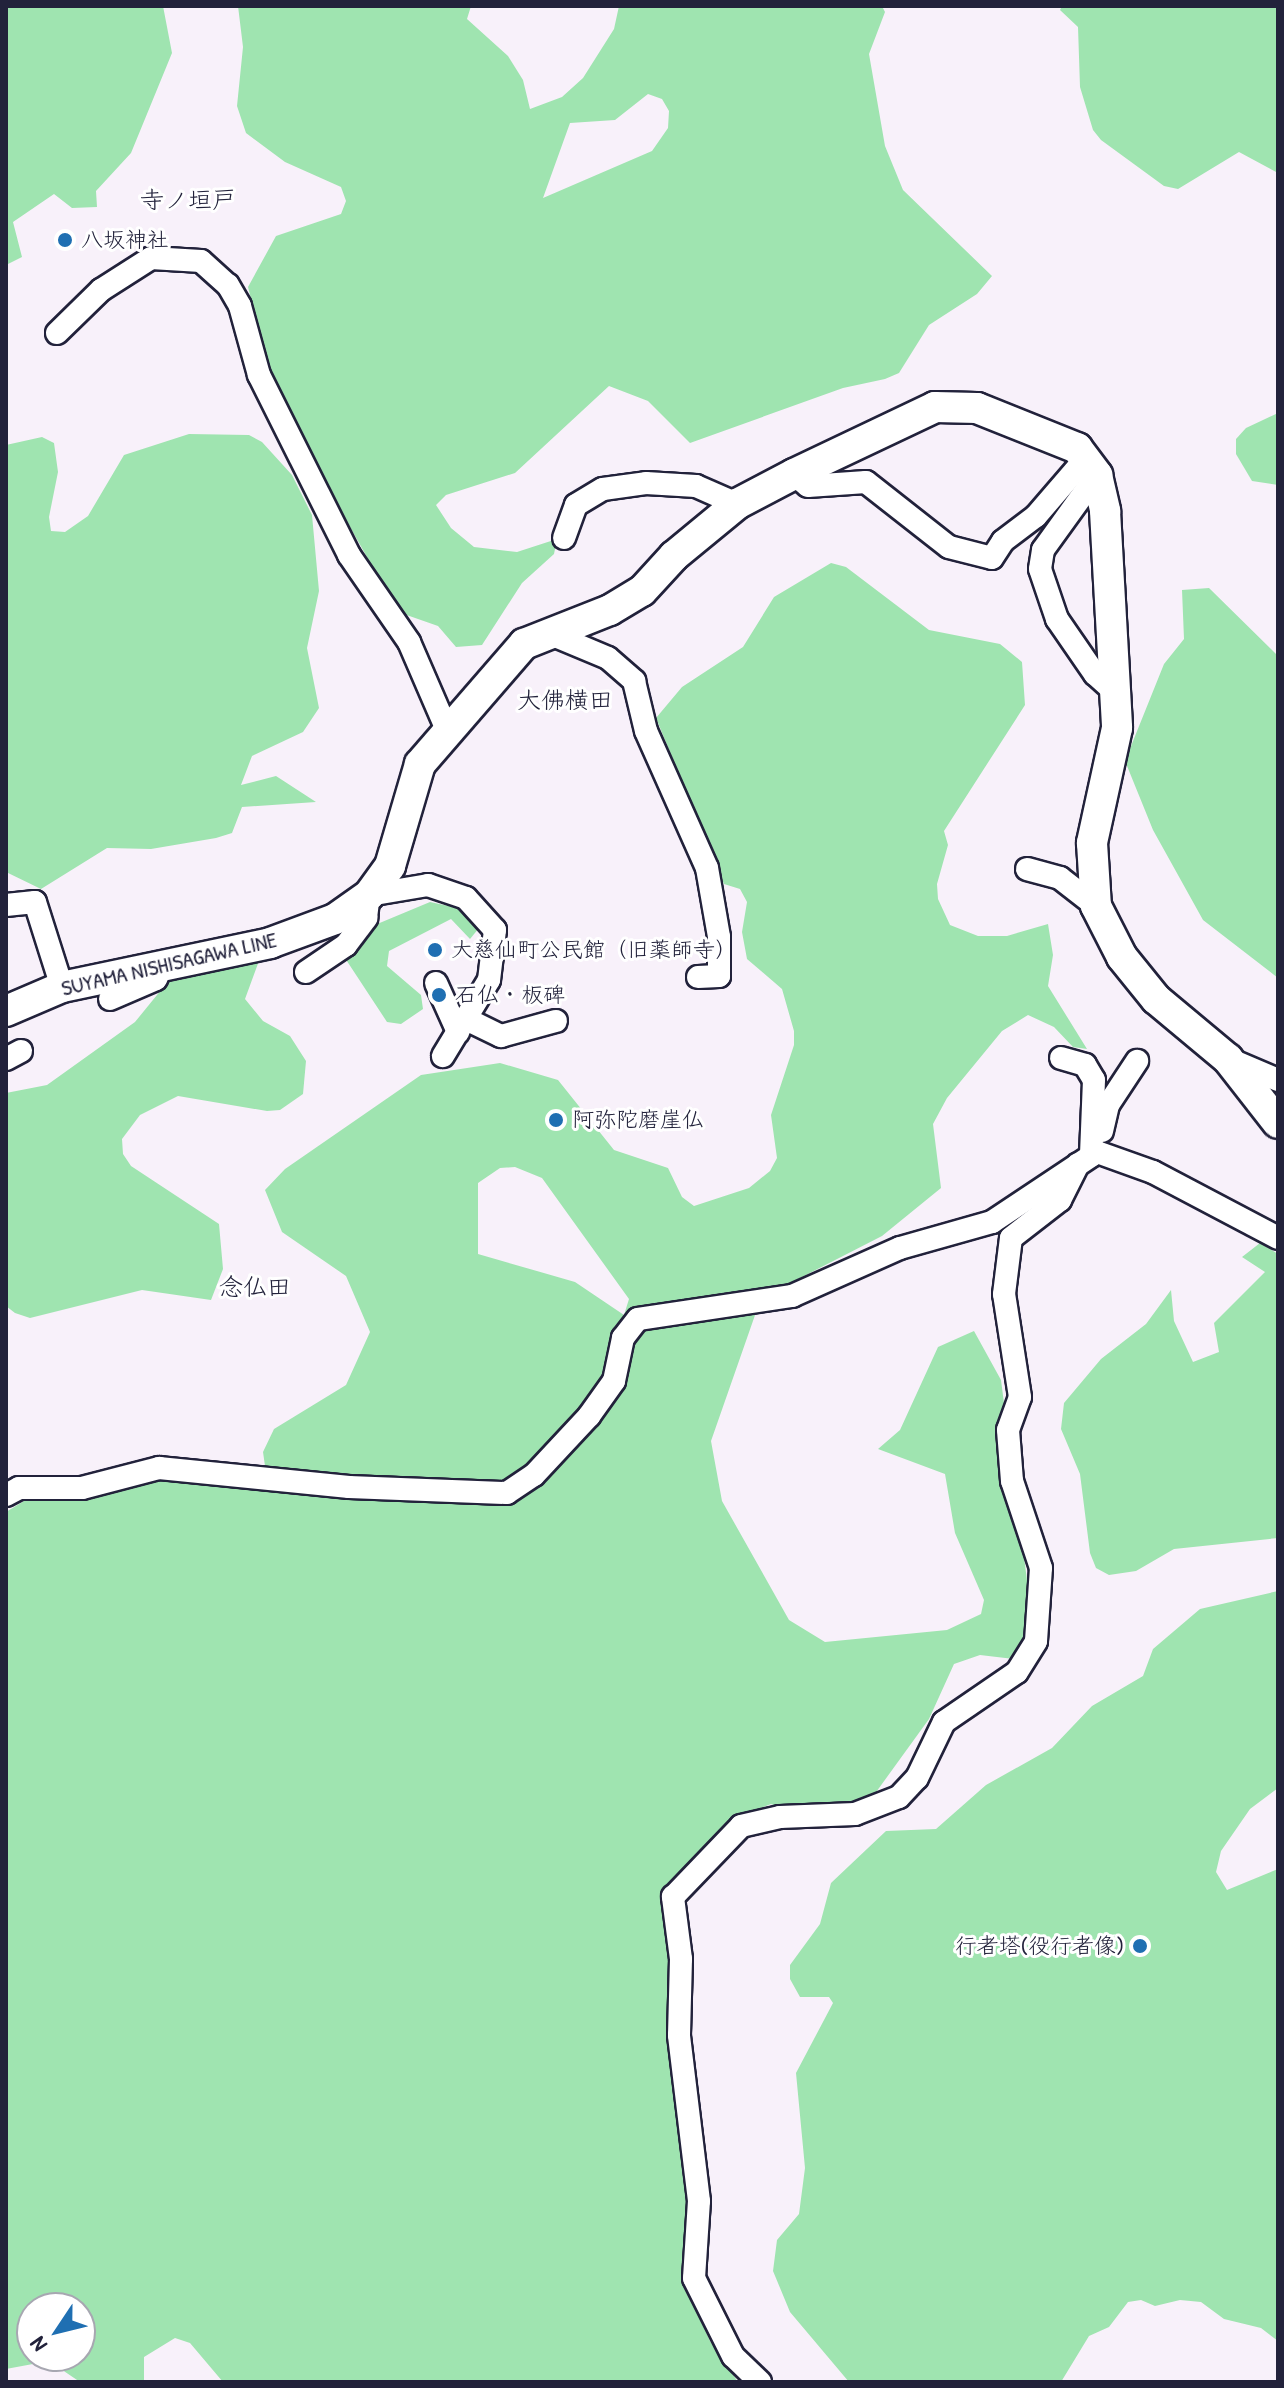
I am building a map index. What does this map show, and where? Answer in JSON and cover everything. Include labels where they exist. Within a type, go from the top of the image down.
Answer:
[{"type":"main road","name":"SUYAMA NISHISAGAWA LINE","points":[[6,1011],[62,987],[270,943],[335,919],[369,895],[390,866],[420,764],[524,644],[546,632],[610,610],[642,591],[674,556],[737,504],[794,474],[935,407],[977,408],[1021,422],[1077,448],[1091,467]]},
{"type":"main road","points":[[1091,467],[1105,511],[1117,728],[1092,843],[1096,906],[1122,957],[1156,999],[1228,1059],[1278,1123]]},
{"type":"street","points":[[57,333],[101,290],[151,258],[201,261],[228,285],[240,306],[259,375],[349,555],[409,642],[447,730]]},
{"type":"street","points":[[794,474],[808,486],[866,482],[949,547],[992,558],[1003,541],[1091,467]]},
{"type":"street","points":[[1091,467],[1043,550],[1040,569],[1057,619],[1095,674],[1116,693]]},
{"type":"street","points":[[564,538],[576,505],[603,489],[646,483],[696,486],[737,504]]},
{"type":"street","points":[[546,632],[608,658],[634,681],[646,731],[707,868],[719,937],[719,976],[698,977]]},
{"type":"street","points":[[1027,869],[1060,878],[1096,906]]},
{"type":"street","points":[[306,972],[346,945],[366,918],[369,895],[428,885],[466,898],[495,930],[489,980],[443,1056]]},
{"type":"street","points":[[6,905],[35,902],[62,987]]},
{"type":"street","points":[[110,999],[156,979],[162,966]]},
{"type":"street","points":[[436,983],[462,1026],[501,1036],[556,1021]]},
{"type":"street","points":[[1061,1058],[1085,1065],[1094,1080],[1089,1158]]},
{"type":"street","points":[[1228,1059],[1278,1080]]},
{"type":"street","points":[[760,2382],[733,2356],[694,2278],[699,2201],[679,2035],[681,1959],[673,1897],[741,1826],[780,1817],[855,1814],[899,1797],[917,1778],[944,1722],[1017,1672],[1036,1641],[1041,1568],[1012,1481],[1008,1430],[1020,1397],[1004,1294],[1011,1238],[1060,1200],[1089,1158],[1108,1105],[1137,1061]]},
{"type":"street","points":[[6,1495],[19,1488],[82,1488],[159,1468],[349,1487],[507,1493],[534,1475],[589,1416],[614,1381],[623,1338],[638,1319],[792,1296],[900,1248],[992,1222],[1089,1158],[1153,1172],[1278,1238]]},
{"type":"green space","points":[[6,6],[163,6],[172,53],[131,153],[96,191],[97,207],[72,208],[54,194],[13,222],[22,257],[6,265]]},
{"type":"green space","points":[[238,6],[471,6],[467,19],[508,56],[523,80],[530,109],[562,97],[583,78],[614,29],[619,6],[882,6],[885,12],[869,54],[885,146],[903,190],[992,276],[977,294],[929,325],[899,373],[885,379],[843,388],[690,443],[648,401],[609,386],[515,473],[446,495],[436,505],[451,528],[474,547],[517,552],[557,539],[554,554],[522,583],[482,645],[456,647],[438,626],[398,612],[275,394],[248,287],[276,236],[341,214],[346,201],[341,187],[285,162],[246,133],[237,106],[243,47]],"holes":[[[648,94],[662,99],[669,111],[668,128],[652,151],[543,198],[570,123],[615,120]]]},
{"type":"green space","points":[[1062,6],[1278,6],[1278,173],[1239,152],[1178,189],[1164,186],[1101,140],[1093,130],[1080,87],[1078,27],[1060,10]]},
{"type":"green space","points":[[1278,413],[1278,485],[1252,481],[1236,454],[1236,439],[1246,428]]},
{"type":"green space","points":[[189,434],[249,435],[262,442],[292,475],[312,515],[319,591],[307,648],[319,708],[303,732],[252,756],[241,785],[276,776],[316,802],[242,807],[232,833],[216,838],[151,849],[107,848],[41,889],[6,872],[6,445],[42,437],[54,443],[58,472],[49,517],[51,531],[65,532],[88,516],[124,455]]},
{"type":"green space","points":[[831,563],[846,567],[929,630],[1000,644],[1022,662],[1025,705],[944,831],[948,845],[937,884],[938,899],[950,925],[978,936],[1007,936],[1048,924],[1053,955],[1048,986],[1087,1049],[1073,1047],[1054,1027],[1028,1015],[1002,1031],[947,1098],[933,1124],[941,1188],[882,1236],[761,1298],[711,1441],[722,1501],[789,1620],[825,1642],[947,1630],[981,1614],[984,1600],[955,1533],[945,1474],[878,1449],[900,1430],[938,1347],[974,1331],[1001,1380],[1034,1634],[1022,1660],[980,1655],[954,1664],[929,1719],[874,1795],[804,1817],[771,1804],[731,1819],[665,1917],[681,2001],[675,2098],[693,2196],[685,2283],[710,2341],[738,2382],[223,2382],[190,2343],[175,2338],[144,2357],[144,2382],[80,2382],[65,2372],[96,2372],[96,2292],[16,2292],[16,2367],[6,2369],[6,1512],[24,1501],[173,1478],[249,1485],[265,1466],[263,1452],[274,1429],[346,1385],[370,1332],[346,1276],[282,1232],[265,1190],[285,1169],[421,1075],[500,1063],[558,1080],[614,1150],[668,1168],[682,1197],[694,1206],[749,1188],[770,1171],[777,1158],[771,1115],[794,1045],[794,1031],[782,989],[747,959],[742,932],[747,902],[740,889],[724,884],[656,718],[682,687],[743,647],[774,597]],"holes":[[[515,1167],[542,1178],[629,1299],[624,1315],[575,1282],[478,1254],[478,1183],[500,1168]]]},
{"type":"green space","points":[[1209,588],[1278,656],[1278,978],[1203,920],[1153,830],[1125,761],[1164,664],[1184,639],[1182,590]]},
{"type":"green space","points":[[430,902],[458,908],[479,928],[470,939],[451,919],[389,951],[387,966],[421,995],[423,1009],[401,1024],[387,1022],[339,949],[346,937]]},
{"type":"green space","points":[[260,958],[245,999],[263,1021],[290,1036],[306,1061],[303,1094],[280,1110],[267,1111],[178,1096],[140,1115],[122,1139],[123,1154],[131,1166],[219,1224],[223,1269],[211,1300],[142,1290],[30,1318],[15,1313],[6,1306],[6,1093],[47,1085],[135,1022],[170,979]]},
{"type":"green space","points":[[1260,1243],[1278,1254],[1278,1538],[1174,1549],[1136,1571],[1109,1575],[1096,1568],[1090,1553],[1080,1474],[1061,1429],[1064,1403],[1101,1359],[1146,1324],[1171,1290],[1174,1321],[1193,1362],[1219,1352],[1214,1323],[1265,1272],[1242,1257]]},
{"type":"green space","points":[[1278,1591],[1278,1788],[1250,1809],[1221,1851],[1216,1872],[1227,1890],[1278,1869],[1278,2341],[1261,2328],[1224,2319],[1201,2302],[1180,2300],[1155,2306],[1141,2300],[1128,2302],[1109,2327],[1089,2336],[1061,2382],[849,2382],[790,2312],[773,2271],[777,2240],[799,2214],[805,2168],[796,2073],[833,2003],[829,1997],[800,1997],[790,1979],[790,1965],[820,1924],[831,1883],[886,1831],[936,1829],[986,1785],[1052,1748],[1092,1706],[1143,1676],[1153,1649],[1200,1609]]},
{"type":"place","name":"八坂神社","points":[[65,240]]},
{"type":"place","name":"大慈仙町公民館（旧薬師寺）","points":[[435,950]]},
{"type":"place","name":"石仏・板碑","points":[[439,995]]},
{"type":"place","name":"阿弥陀磨崖仏","points":[[556,1120]]},
{"type":"place","name":"行者塔(役行者像)","points":[[1140,1946]]},
{"type":"district","name":"寺ノ垣戸","points":[[188,200]]},
{"type":"district","name":"大佛横田","points":[[565,700]]},
{"type":"district","name":"念仏田","points":[[255,1287]]}]
